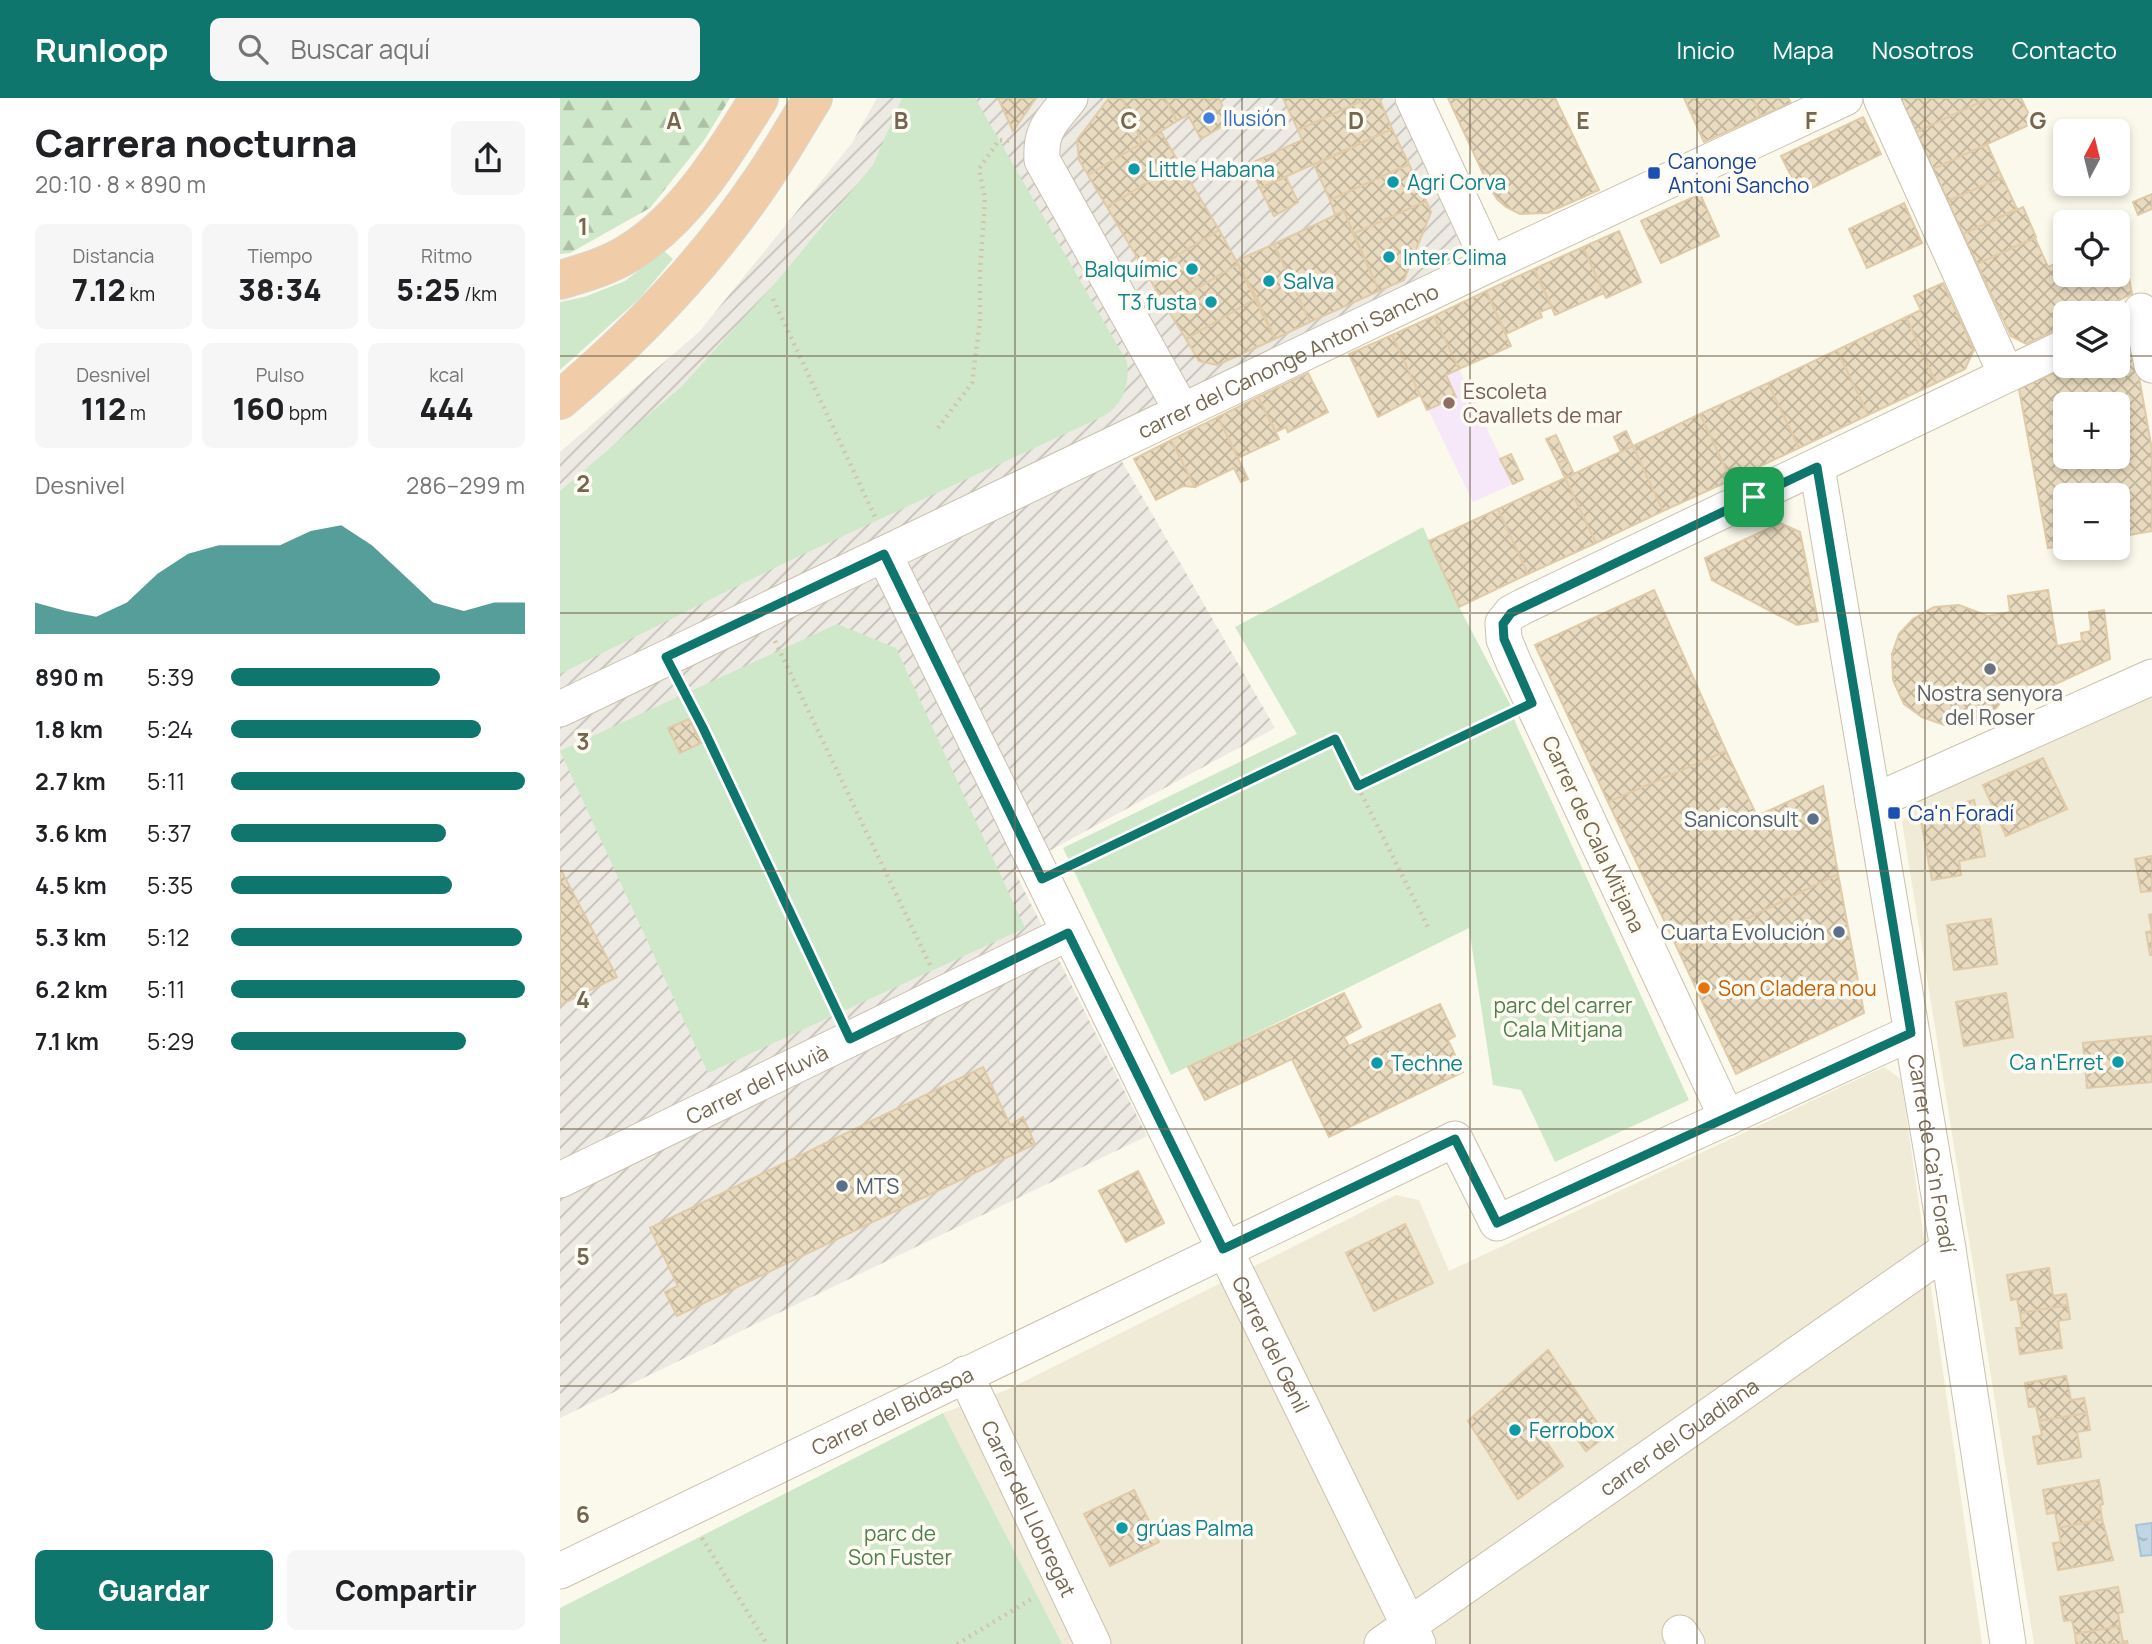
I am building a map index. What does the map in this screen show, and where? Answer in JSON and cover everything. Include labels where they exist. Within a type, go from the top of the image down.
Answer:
[{"type":"highway","points":[[560,280],[608,264],[629,253],[659,231],[705,177],[759,98]]},
{"type":"highway","points":[[560,400],[625,343],[718,241],[763,179],[813,98]]},
{"type":"street","points":[[1070,98],[1048,127],[1041,142],[1042,160],[1182,411]]},
{"type":"street","points":[[1413,98],[1490,264]]},
{"type":"street","name":"carrer del Canonge Antoni Sancho","points":[[560,709],[1490,264],[1845,98]]},
{"type":"street","points":[[1881,98],[2006,374]]},
{"type":"street","points":[[2137,313],[2152,365]]},
{"type":"street","name":"Carrer de Cala Mitjana","points":[[1727,1118],[1532,703],[1504,639],[1503,624],[1511,613],[2053,352]]},
{"type":"street","name":"Carrer de Ca'n Foradí","points":[[1817,467],[1948,1249],[2008,1644]]},
{"type":"street","name":"Carrer del Genil","points":[[888,552],[1042,879],[1223,1249],[1403,1638]]},
{"type":"street","points":[[1874,802],[2152,677]]},
{"type":"street","name":"Carrer del Fluvià","points":[[560,1180],[1068,933]]},
{"type":"street","points":[[1727,1118],[1911,1033]]},
{"type":"street","name":"Carrer del Bidasoa","points":[[560,1571],[1455,1139],[1497,1223],[1727,1118]]},
{"type":"street","name":"carrer del Guadiana","points":[[1403,1638],[1948,1249]]},
{"type":"street","name":"Carrer del Llobregat","points":[[965,1374],[1093,1644]]},
{"type":"path","points":[[938,428],[972,383],[981,321],[980,272],[985,199],[979,169],[999,140],[1041,142]]},
{"type":"path","points":[[773,299],[888,552]]},
{"type":"path","points":[[761,612],[944,994]]},
{"type":"path","points":[[666,657],[703,728],[850,1039]]},
{"type":"path","points":[[1358,786],[1532,703]]},
{"type":"path","points":[[1042,879],[1335,739],[1428,927]]},
{"type":"path","points":[[686,1510],[767,1644]]},
{"type":"path","points":[[957,1644],[1063,1581]]},
{"type":"shaded area","points":[[877,98],[1393,98],[1464,252],[1120,458],[1275,728],[1014,870],[1147,1136],[560,1418],[560,452],[699,332],[852,143]]},
{"type":"shaded area","name":"Escoleta Cavallets de mar","points":[[1434,316],[1513,484],[1473,502],[1392,335]]},
{"type":"shaded area","points":[[2152,696],[2152,1644],[2034,1644],[1902,822],[1923,795]]},
{"type":"shaded area","points":[[1884,1067],[1901,1079],[1982,1644],[560,1644],[943,1413],[1009,1389],[1396,1195],[1419,1200],[1449,1271]]},
{"type":"green space","points":[[560,98],[730,98],[705,139],[650,208],[570,253],[560,254]]},
{"type":"green space","points":[[902,98],[975,98],[1127,362],[1126,386],[1120,400],[1104,416],[778,566],[560,674],[560,491],[681,387],[772,287],[873,165]]},
{"type":"green space","points":[[664,251],[673,259],[639,299],[560,370],[560,302],[584,297],[625,281]]},
{"type":"green space","name":"parc del carrer Cala Mitjana","points":[[1423,527],[1459,607],[1510,704],[1516,724],[1689,1100],[1555,1162],[1521,1090],[1493,1085],[1469,928],[1171,1075],[1063,848],[1297,734],[1235,627]]},
{"type":"green space","points":[[837,624],[896,648],[1025,928],[708,1073],[560,751]]},
{"type":"green space","name":"parc de Son Fuster","points":[[943,1413],[1062,1644],[560,1644],[560,1608]]},
{"type":"water","points":[[2152,1523],[2152,1555],[2141,1556],[2136,1525]]},
{"type":"building","points":[[998,98],[1036,98],[1013,131]]},
{"type":"building","points":[[1109,98],[1122,98],[1142,143],[1088,175],[1079,160],[1077,140]]},
{"type":"building","points":[[1122,98],[1165,98],[1177,121],[1142,143]]},
{"type":"building","name":"Ilusión","points":[[1165,98],[1207,98],[1209,101],[1219,98],[1229,122],[1201,139],[1188,115],[1177,121]]},
{"type":"building","points":[[1283,98],[1368,98],[1298,130]]},
{"type":"building","points":[[1368,98],[1379,98],[1392,129],[1260,188],[1249,164],[1302,140],[1298,130]]},
{"type":"building","points":[[1448,98],[1555,98],[1599,190],[1547,213],[1520,214],[1506,207],[1489,186]]},
{"type":"building","points":[[1684,98],[1753,98],[1761,116],[1704,142]]},
{"type":"building","points":[[1753,98],[1788,98],[1791,103],[1761,116]]},
{"type":"building","points":[[1900,98],[1989,98],[1916,132]]},
{"type":"building","points":[[1989,98],[2021,98],[2033,123],[1933,169],[1916,132]]},
{"type":"building","points":[[1863,117],[1881,154],[1800,194],[1781,156]]},
{"type":"building","points":[[1392,129],[1409,164],[1330,200],[1314,165]]},
{"type":"building","name":"Little Habana","points":[[1161,132],[1179,163],[1107,207],[1088,175]]},
{"type":"building","points":[[1987,144],[2002,177],[1948,201],[1933,169]]},
{"type":"building","points":[[1179,163],[1219,230],[1147,274],[1107,207]]},
{"type":"building","name":"Agri Corva","points":[[1409,164],[1426,201],[1353,234],[1344,211],[1335,215],[1330,200]]},
{"type":"building","points":[[1286,177],[1298,202],[1274,216],[1260,188]]},
{"type":"building","points":[[2002,177],[2017,209],[1963,234],[1948,201]]},
{"type":"building","points":[[1700,194],[1719,236],[1661,263],[1641,221]]},
{"type":"building","points":[[2152,194],[2152,209],[2138,215],[2133,202]]},
{"type":"building","name":"Inter Clima","points":[[1426,201],[1431,212],[1404,280],[1379,291],[1353,234]]},
{"type":"building","points":[[1904,203],[1922,243],[1867,268],[1849,229]]},
{"type":"building","points":[[2023,207],[2036,237],[1977,264],[1963,234]]},
{"type":"building","points":[[1344,211],[1379,291],[1310,322],[1274,244]]},
{"type":"building","name":"Balquímic","points":[[1219,230],[1238,264],[1166,307],[1147,274]]},
{"type":"building","points":[[1619,231],[1641,282],[1606,298],[1583,247]]},
{"type":"building","points":[[2035,238],[2048,267],[2053,265],[2053,287],[2130,287],[2130,283],[2132,294],[2117,301],[2053,301],[2053,331],[2026,344],[2011,336],[1977,264]]},
{"type":"building","name":"Salva","points":[[1274,244],[1310,322],[1275,339],[1236,261]]},
{"type":"building","points":[[1583,247],[1604,293],[1555,315],[1534,269]]},
{"type":"building","name":"T3 fusta","points":[[1238,264],[1257,298],[1186,339],[1166,307]]},
{"type":"building","points":[[1534,269],[1552,307],[1540,312],[1542,317],[1506,334],[1486,291]]},
{"type":"building","points":[[1943,283],[1974,350],[1965,369],[1936,383],[1906,317],[1921,310],[1914,296]]},
{"type":"building","points":[[1486,291],[1511,346],[1459,369],[1434,316]]},
{"type":"building","points":[[1257,298],[1275,339],[1217,365],[1199,361],[1186,339]]},
{"type":"building","points":[[1434,316],[1459,369],[1446,375],[1456,397],[1427,410],[1392,335]]},
{"type":"building","points":[[1906,317],[1936,383],[1868,415],[1837,350]]},
{"type":"building","points":[[1392,335],[1420,395],[1378,417],[1349,354]]},
{"type":"building","points":[[1837,350],[1868,415],[1799,448],[1768,383]]},
{"type":"building","points":[[2131,354],[2136,360],[2152,450],[2152,531],[2130,535],[2130,483],[2053,483],[2053,547],[2048,548],[2019,389],[2053,373],[2053,378],[2130,378]]},
{"type":"building","points":[[1308,373],[1328,412],[1288,432],[1286,427],[1276,432],[1258,397]]},
{"type":"building","points":[[1768,383],[1799,448],[1731,480],[1700,414]]},
{"type":"building","points":[[1258,397],[1279,439],[1238,458],[1218,417]]},
{"type":"building","points":[[1700,414],[1731,480],[1663,511],[1633,446]]},
{"type":"building","points":[[1218,417],[1248,479],[1241,482],[1234,468],[1195,487],[1171,440]]},
{"type":"building","points":[[1626,431],[1633,446],[1621,452],[1614,437]]},
{"type":"building","points":[[1556,435],[1567,459],[1558,463],[1546,439]]},
{"type":"building","points":[[1171,440],[1195,487],[1183,486],[1156,500],[1134,459]]},
{"type":"building","points":[[1633,446],[1663,511],[1596,543],[1565,478]]},
{"type":"building","points":[[1511,454],[1523,479],[1513,484],[1500,459]]},
{"type":"building","points":[[1567,459],[1574,474],[1565,478],[1558,463]]},
{"type":"building","points":[[1565,478],[1596,543],[1528,574],[1498,509]]},
{"type":"building","points":[[1498,509],[1528,574],[1459,607],[1429,541]]},
{"type":"building","points":[[1780,523],[1800,532],[1818,621],[1797,625],[1712,580],[1705,558]]},
{"type":"building","points":[[1654,590],[1726,751],[1608,802],[1535,645]]},
{"type":"building","name":"Nostra senyora del Roser","points":[[2048,590],[2057,646],[2082,641],[2081,633],[2091,631],[2089,612],[2104,610],[2110,659],[2023,699],[2022,690],[2007,694],[1994,711],[1975,721],[1950,727],[1922,717],[1904,704],[1893,680],[1892,654],[1899,634],[1913,619],[1934,607],[1959,605],[1988,616],[2010,612],[2008,596]]},
{"type":"building","points":[[689,719],[701,743],[680,753],[668,728]]},
{"type":"building","points":[[1726,751],[1757,816],[1823,786],[1838,874],[1679,952],[1608,802]]},
{"type":"building","points":[[2043,758],[2067,809],[2006,836],[1983,785]]},
{"type":"building","points":[[1974,800],[1985,856],[1959,861],[1961,875],[1932,880],[1920,815],[1954,808],[1954,805]]},
{"type":"building","points":[[2152,856],[2152,891],[2141,892],[2135,859]]},
{"type":"building","points":[[560,868],[617,977],[560,1005]]},
{"type":"building","points":[[1838,874],[1864,1013],[1736,1074],[1679,952]]},
{"type":"building","points":[[1991,919],[1997,964],[1954,970],[1947,925]]},
{"type":"building","points":[[2152,931],[2152,955],[2150,955],[2146,932]]},
{"type":"building","name":"Techne","points":[[1344,993],[1361,1027],[1344,1037],[1349,1046],[1440,1004],[1455,1036],[1448,1040],[1463,1072],[1329,1137],[1292,1059],[1205,1100],[1188,1067]]},
{"type":"building","points":[[2006,993],[2013,1037],[1964,1046],[1956,1002]]},
{"type":"building","name":"Ca n'Erret","points":[[2152,1036],[2152,1082],[2087,1088],[2083,1043]]},
{"type":"building","name":"MTS","points":[[983,1067],[1010,1125],[1023,1117],[1035,1144],[677,1316],[665,1292],[678,1286],[650,1228]]},
{"type":"building","points":[[1138,1171],[1164,1223],[1126,1242],[1099,1191]]},
{"type":"building","points":[[1405,1224],[1433,1283],[1374,1311],[1346,1253]]},
{"type":"building","points":[[2049,1268],[2053,1296],[2066,1294],[2068,1305],[2020,1313],[2017,1299],[2011,1300],[2007,1275]]},
{"type":"building","points":[[2068,1305],[2070,1319],[2058,1321],[2062,1348],[2020,1354],[2016,1328],[2022,1328],[2020,1313]]},
{"type":"building","name":"Ferrobox","points":[[1548,1350],[1606,1436],[1586,1451],[1566,1424],[1543,1437],[1563,1466],[1518,1499],[1468,1421]]},
{"type":"building","points":[[2066,1376],[2071,1400],[2084,1398],[2087,1413],[2039,1421],[2036,1406],[2029,1407],[2025,1383]]},
{"type":"building","points":[[2087,1413],[2090,1430],[2077,1432],[2081,1457],[2038,1464],[2033,1437],[2042,1435],[2039,1421]]},
{"type":"building","points":[[2099,1480],[2103,1504],[2100,1505],[2102,1519],[2058,1528],[2055,1512],[2047,1514],[2043,1490]]},
{"type":"building","name":"grúas Palma","points":[[1134,1490],[1159,1542],[1110,1566],[1084,1514]]},
{"type":"building","points":[[2102,1519],[2113,1560],[2058,1570],[2053,1543],[2061,1542],[2058,1528]]},
{"type":"building","points":[[2118,1587],[2123,1612],[2118,1613],[2120,1626],[2075,1634],[2072,1620],[2064,1621],[2060,1597]]},
{"type":"building","points":[[2120,1626],[2123,1642],[2127,1641],[2128,1644],[2076,1644],[2075,1634]]},
{"type":"place","name":"Ilusión","points":[[1209,118]]},
{"type":"place","name":"Little Habana","points":[[1134,169]]},
{"type":"place","name":"Canonge Antoni Sancho","points":[[1654,173]]},
{"type":"place","name":"Agri Corva","points":[[1393,182]]},
{"type":"place","name":"Inter Clima","points":[[1389,257]]},
{"type":"place","name":"Balquímic","points":[[1192,269]]},
{"type":"place","name":"Salva","points":[[1269,281]]},
{"type":"place","name":"T3 fusta","points":[[1211,302]]},
{"type":"place","name":"Escoleta Cavallets de mar","points":[[1449,403]]},
{"type":"place","name":"Nostra senyora del Roser","points":[[1990,669]]},
{"type":"place","name":"Ca'n Foradí","points":[[1894,813]]},
{"type":"place","name":"Saniconsult","points":[[1813,819]]},
{"type":"place","name":"Cuarta Evolución","points":[[1839,932]]},
{"type":"place","name":"Son Cladera nou","points":[[1704,988]]},
{"type":"place","name":"Ca n'Erret","points":[[2118,1062]]},
{"type":"place","name":"Techne","points":[[1377,1063]]},
{"type":"place","name":"MTS","points":[[842,1186]]},
{"type":"place","name":"Ferrobox","points":[[1515,1430]]},
{"type":"place","name":"grúas Palma","points":[[1122,1528]]},
{"type":"route","points":[[1817,467],[1911,1033],[1497,1223],[1455,1139],[1223,1249],[1068,933],[850,1039],[703,728],[666,657],[884,554],[1042,879],[1335,739],[1358,786],[1532,703],[1502,632],[1508,615],[1754,497],[1817,467]]}]
